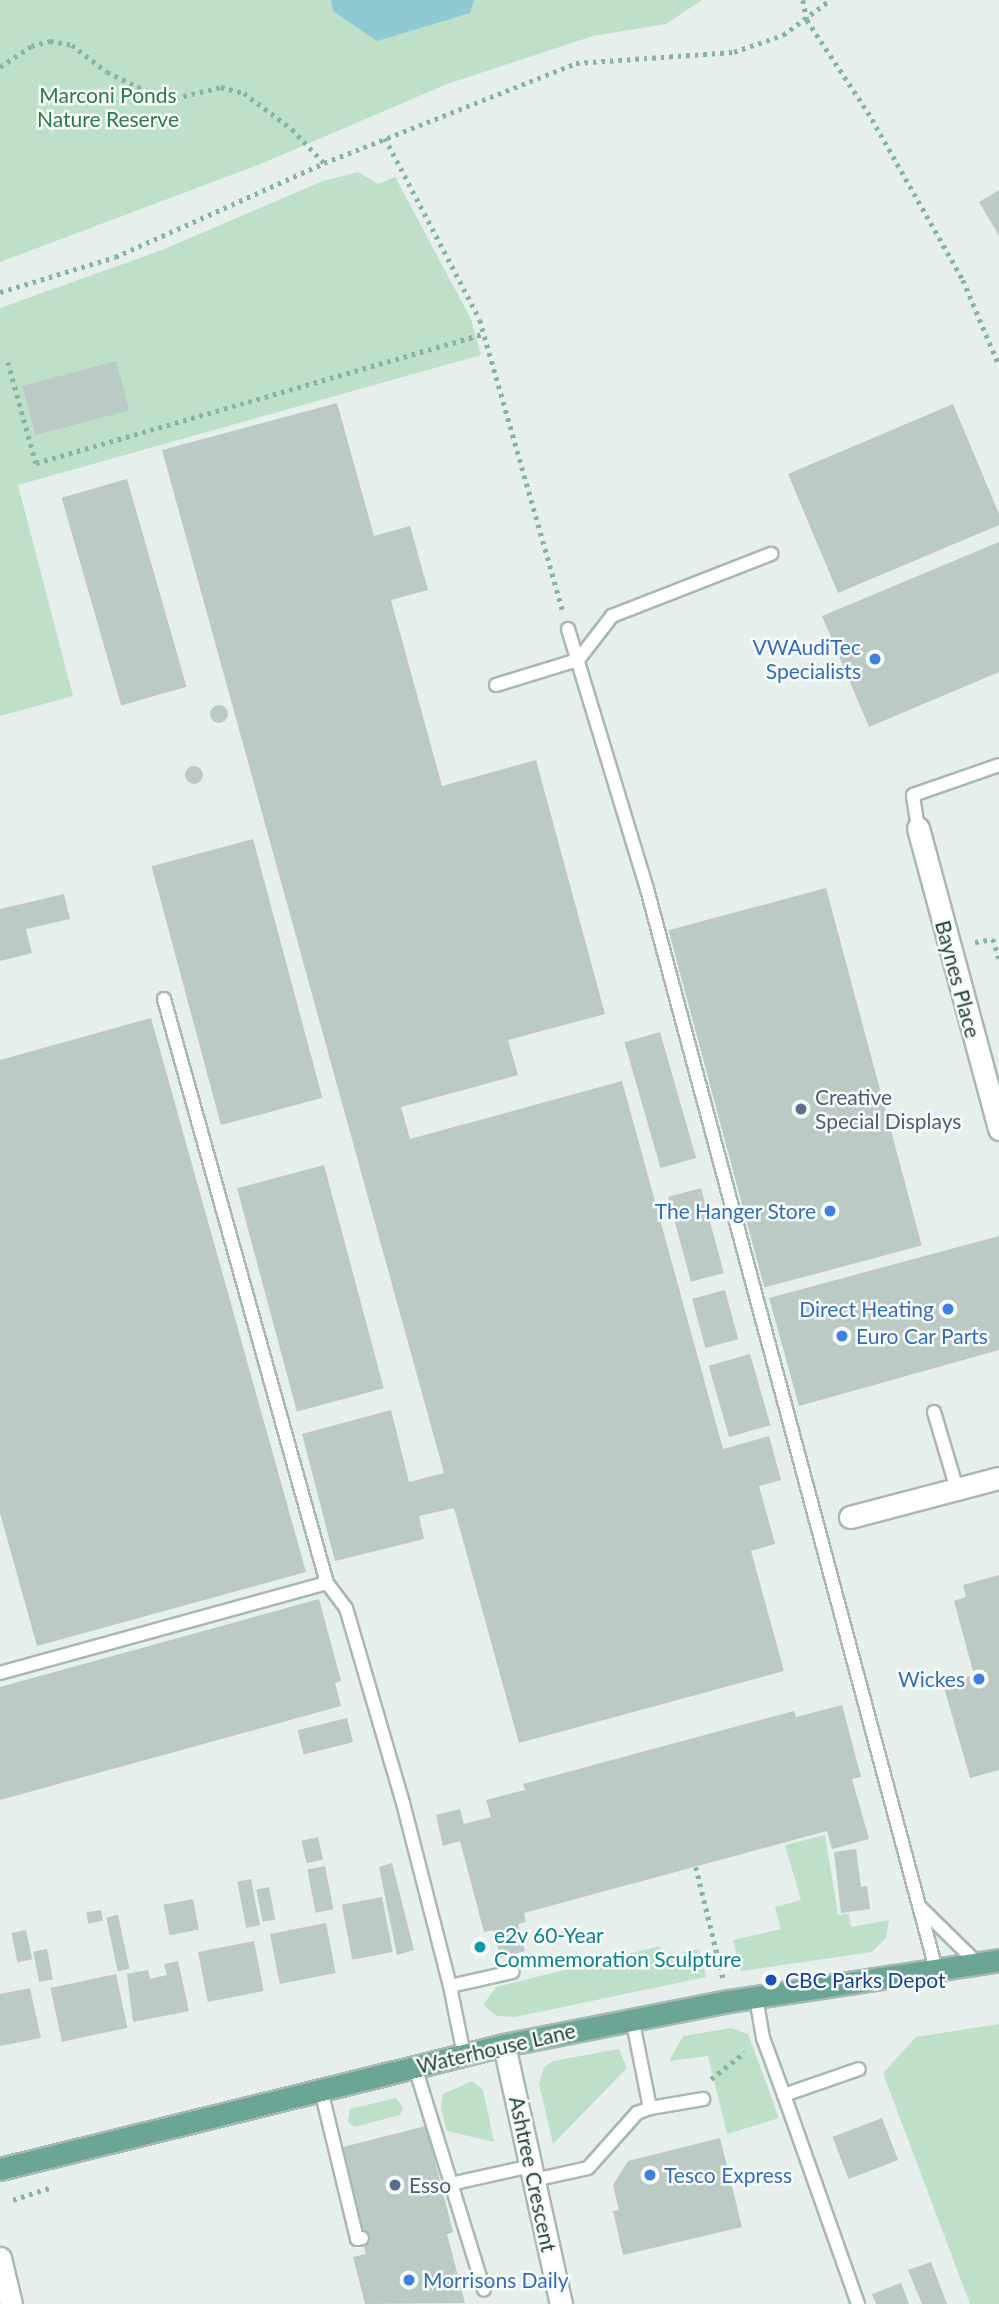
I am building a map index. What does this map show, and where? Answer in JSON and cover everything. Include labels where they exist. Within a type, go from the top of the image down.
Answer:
[{"type":"main road","name":"Waterhouse Lane","points":[[0,2169],[504,2045],[632,2018],[999,1960]]},
{"type":"street","name":"Baynes Place","points":[[918,828],[999,1129]]},
{"type":"street","points":[[850,1517],[999,1478]]},
{"type":"street","name":"Ashtree Crescent","points":[[504,2045],[561,2304]]},
{"type":"street","points":[[0,2258],[11,2304]]},
{"type":"lane","points":[[496,685],[579,660],[612,616],[771,554]]},
{"type":"lane","points":[[568,629],[650,900],[936,1969]]},
{"type":"lane","points":[[918,828],[912,795],[999,765]]},
{"type":"lane","points":[[164,999],[327,1583],[346,1608],[450,1986],[464,2055]]},
{"type":"lane","points":[[934,1412],[957,1489]]},
{"type":"lane","points":[[0,1673],[327,1583]]},
{"type":"lane","points":[[920,1907],[977,1964]]},
{"type":"lane","points":[[450,1986],[512,1972]]},
{"type":"lane","points":[[756,1997],[763,2038],[858,2304]]},
{"type":"lane","points":[[632,2018],[650,2108]]},
{"type":"lane","points":[[415,2067],[454,2214],[484,2290]]},
{"type":"lane","points":[[784,2095],[859,2069]]},
{"type":"lane","points":[[321,2091],[340,2158],[357,2239],[362,2238]]},
{"type":"lane","points":[[445,2177],[588,2168],[637,2113],[650,2108],[703,2099]]},
{"type":"path","points":[[803,0],[807,20],[868,112],[963,280],[999,365]]},
{"type":"path","points":[[0,292],[115,257],[324,163],[576,63],[734,52],[783,35],[807,20],[830,0]]},
{"type":"path","points":[[0,67],[31,46],[50,41],[72,45],[107,72],[149,92],[175,97],[221,87],[244,93],[292,129],[324,163]]},
{"type":"path","points":[[385,138],[484,334],[568,629]]},
{"type":"path","points":[[8,362],[36,463],[484,334]]},
{"type":"path","points":[[695,1867],[729,2001]]},
{"type":"path","points":[[703,2099],[713,2076],[763,2038]]},
{"type":"green space","name":"Marconi Ponds Nature Reserve","points":[[0,0],[702,0],[666,24],[593,36],[447,84],[263,163],[0,262]]},
{"type":"green space","points":[[358,172],[378,184],[395,177],[471,319],[481,355],[18,485],[73,696],[0,716],[0,308],[162,250],[323,181]]},
{"type":"green space","points":[[825,1835],[838,1915],[849,1914],[851,1927],[889,1920],[886,1938],[872,1952],[741,1971],[733,1940],[781,1929],[775,1907],[801,1900],[785,1845]]},
{"type":"green space","points":[[660,1946],[663,1957],[699,1949],[706,1977],[515,2017],[497,2016],[483,2005],[496,1987]]},
{"type":"green space","points":[[999,2024],[999,2304],[970,2304],[883,2073],[916,2037]]},
{"type":"green space","points":[[731,2028],[748,2034],[779,2118],[727,2134],[708,2056],[669,2061],[683,2036]]},
{"type":"green space","points":[[619,2049],[627,2068],[553,2144],[539,2084],[544,2067],[553,2061]]},
{"type":"green space","points":[[472,2081],[483,2090],[494,2142],[447,2131],[441,2108],[443,2094]]},
{"type":"green space","points":[[396,2098],[403,2108],[400,2115],[354,2127],[348,2122],[350,2109]]},
{"type":"water","points":[[331,0],[474,0],[470,13],[377,41],[333,11]]},
{"type":"building","points":[[999,190],[999,236],[979,202]]},
{"type":"building","points":[[116,361],[129,410],[36,435],[22,386]]},
{"type":"building","points":[[337,403],[374,536],[410,526],[428,590],[391,600],[442,786],[536,760],[605,1014],[508,1040],[518,1075],[401,1107],[410,1139],[622,1081],[723,1449],[769,1436],[781,1480],[759,1486],[775,1544],[751,1551],[784,1671],[519,1743],[454,1508],[419,1516],[424,1539],[335,1561],[302,1434],[391,1410],[409,1482],[444,1473],[162,450]]},
{"type":"building","points":[[953,404],[999,514],[999,525],[838,593],[788,474]]},
{"type":"building","points":[[127,479],[187,687],[121,705],[62,498]]},
{"type":"building","points":[[999,542],[999,672],[869,727],[822,616]]},
{"type":"building","points":[[215,705],[223,705],[228,714],[226,721],[215,723],[210,718],[210,710]]},
{"type":"building","points":[[190,766],[198,766],[203,775],[201,782],[190,784],[185,779],[185,771]]},
{"type":"building","points":[[253,839],[322,1098],[221,1125],[152,866]]},
{"type":"building","points":[[826,888],[922,1245],[764,1288],[669,930]]},
{"type":"building","points":[[64,894],[70,919],[26,929],[32,953],[0,961],[0,909]]},
{"type":"building","points":[[151,1018],[306,1572],[37,1646],[0,1513],[0,1060]]},
{"type":"building","points":[[660,1032],[696,1158],[661,1168],[624,1042]]},
{"type":"building","points":[[324,1165],[384,1388],[297,1411],[237,1188]]},
{"type":"building","points":[[701,1188],[724,1273],[691,1282],[668,1197]]},
{"type":"building","points":[[999,1236],[999,1350],[799,1406],[769,1298]]},
{"type":"building","points":[[725,1290],[738,1339],[705,1348],[692,1299]]},
{"type":"building","points":[[750,1354],[770,1425],[729,1437],[709,1366]]},
{"type":"building","name":"Wickes","points":[[999,1575],[999,1770],[970,1778],[943,1684],[974,1675],[954,1601],[966,1597],[963,1585]]},
{"type":"building","points":[[319,1599],[341,1681],[335,1683],[341,1706],[0,1800],[0,1687]]},
{"type":"building","points":[[842,1705],[861,1777],[852,1779],[869,1839],[832,1849],[827,1831],[524,1913],[526,1922],[518,1924],[525,1951],[501,1958],[493,1930],[484,1932],[460,1841],[443,1846],[436,1815],[460,1809],[464,1824],[491,1817],[486,1800],[525,1790],[523,1784],[794,1711],[796,1717]]},
{"type":"building","points":[[347,1718],[353,1742],[304,1755],[298,1730]]},
{"type":"building","points":[[318,1837],[323,1859],[307,1863],[301,1841]]},
{"type":"building","points":[[856,1849],[861,1887],[867,1886],[870,1909],[841,1913],[834,1852]]},
{"type":"building","points":[[392,1863],[414,1950],[397,1955],[379,1867]]},
{"type":"building","points":[[325,1866],[333,1909],[316,1913],[307,1869]]},
{"type":"building","points":[[251,1879],[260,1925],[246,1928],[237,1882]]},
{"type":"building","points":[[269,1887],[275,1919],[263,1922],[256,1889]]},
{"type":"building","points":[[382,1897],[393,1952],[352,1960],[342,1905]]},
{"type":"building","points":[[193,1899],[199,1929],[169,1935],[164,1905]]},
{"type":"building","points":[[101,1910],[103,1921],[88,1923],[86,1913]]},
{"type":"building","points":[[118,1915],[129,1969],[118,1971],[106,1917]]},
{"type":"building","points":[[326,1923],[336,1973],[280,1984],[270,1934]]},
{"type":"building","points":[[26,1930],[32,1959],[18,1962],[11,1933]]},
{"type":"building","points":[[254,1941],[264,1991],[208,2002],[198,1952]]},
{"type":"building","points":[[47,1949],[53,1979],[39,1982],[33,1952]]},
{"type":"building","points":[[178,1961],[189,2011],[133,2022],[127,1974],[148,1970],[150,1979],[167,1975],[164,1964]]},
{"type":"building","points":[[116,1974],[127,2028],[62,2042],[50,1988]]},
{"type":"building","points":[[30,1988],[41,2038],[0,2046],[0,1994]]},
{"type":"building","points":[[882,2118],[898,2160],[849,2179],[833,2137]]},
{"type":"building","name":"Esso","points":[[426,2126],[453,2232],[447,2234],[465,2303],[365,2304],[353,2257],[366,2254],[339,2148]]},
{"type":"building","points":[[720,2138],[742,2227],[623,2255],[613,2211],[619,2210],[613,2185],[628,2161]]},
{"type":"building","points":[[931,2262],[947,2304],[922,2304],[908,2270]]},
{"type":"building","points":[[901,2283],[909,2304],[876,2304],[872,2294]]},
{"type":"place","name":"VWAudiTec Specialists","points":[[875,659]]},
{"type":"place","name":"Creative Special Displays","points":[[801,1109]]},
{"type":"place","name":"The Hanger Store","points":[[830,1211]]},
{"type":"place","name":"Direct Heating","points":[[948,1309]]},
{"type":"place","name":"Euro Car Parts","points":[[842,1336]]},
{"type":"place","name":"Wickes","points":[[979,1679]]},
{"type":"place","name":"e2v 60-Year Commemoration Sculpture","points":[[480,1947]]},
{"type":"place","name":"CBC Parks Depot","points":[[771,1980]]},
{"type":"place","name":"Tesco Express","points":[[650,2175]]},
{"type":"place","name":"Esso","points":[[395,2185]]},
{"type":"place","name":"Morrisons Daily","points":[[409,2280]]}]
